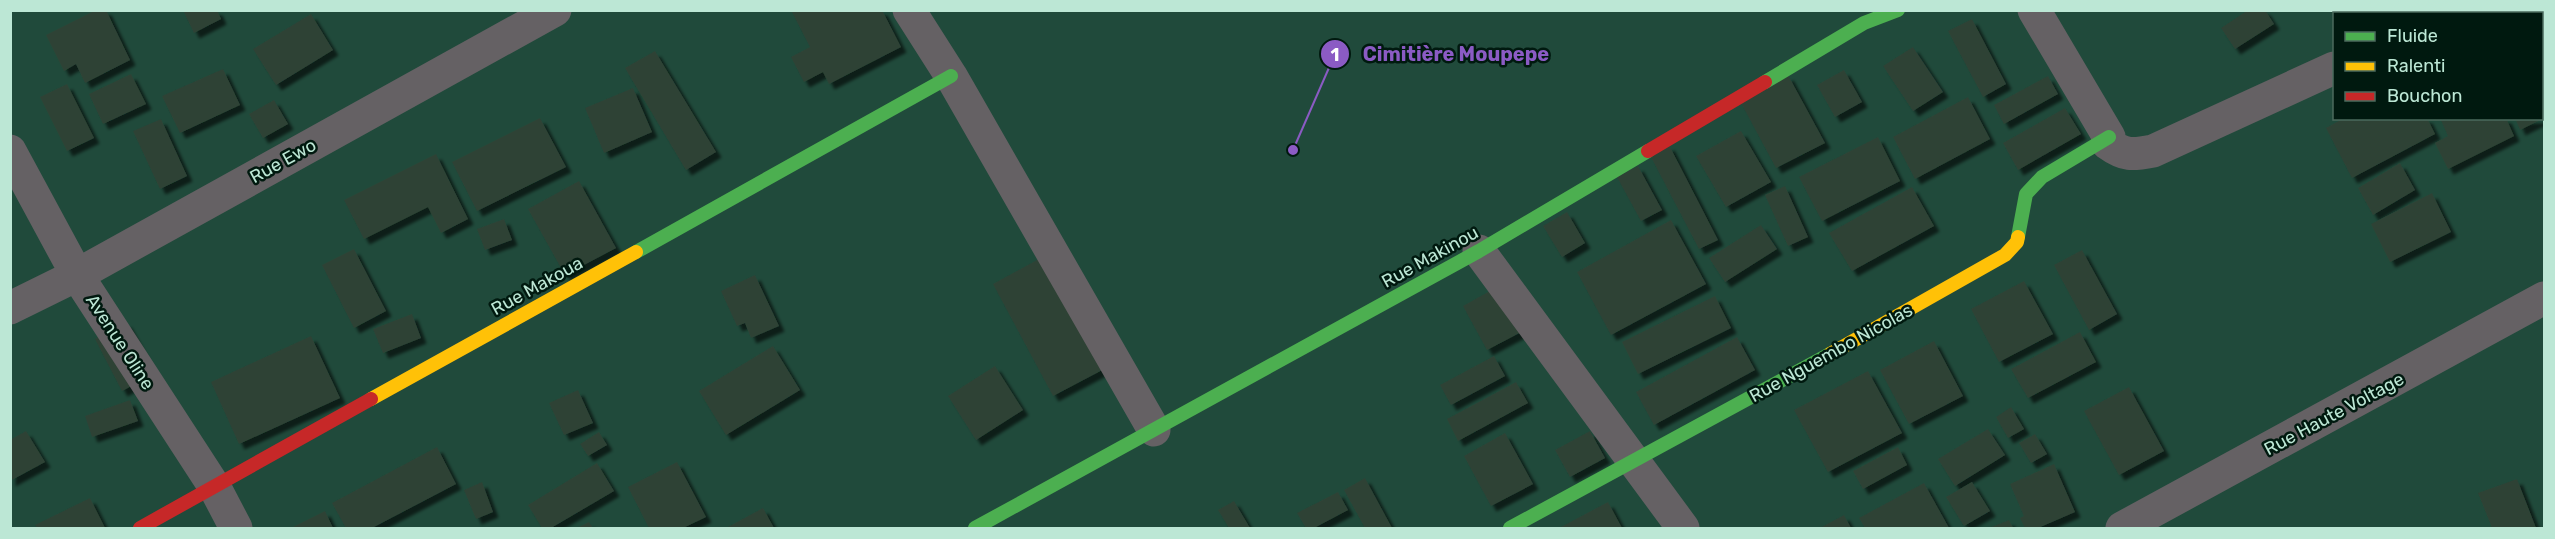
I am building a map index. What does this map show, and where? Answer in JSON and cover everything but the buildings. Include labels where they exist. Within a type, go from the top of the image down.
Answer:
[{"type":"street","name":"Rue Ewo","points":[[10,308],[77,275],[555,10]]},
{"type":"street","points":[[909,10],[951,76],[1154,430]]},
{"type":"street","name":"Rue Makinou","points":[[975,528],[1479,251],[1864,23],[1898,10]]},
{"type":"street","points":[[2034,10],[2122,146]]},
{"type":"street","name":"Rue Nguembo Nicolas","points":[[1510,528],[1841,348],[2005,255],[2017,242],[2026,194],[2042,177],[2122,146],[2153,151],[2333,68]]},
{"type":"street","name":"Rue Makoua","points":[[140,528],[951,76]]},
{"type":"street","name":"Avenue Oline","points":[[10,151],[77,275],[214,486],[236,528]]},
{"type":"street","points":[[1479,251],[1683,528]]},
{"type":"street","name":"Rue Haute Voltage","points":[[2122,528],[2544,298]]},
{"type":"green space","points":[[10,11],[2544,11],[2544,528],[11,528]]},
{"type":"traffic: fast","points":[[1765,82],[1864,23],[1898,10]]},
{"type":"traffic: fast","points":[[636,252],[951,76]]},
{"type":"traffic: fast","points":[[2018,237],[2026,194],[2042,177],[2109,137]]},
{"type":"traffic: fast","points":[[975,528],[1479,251],[1648,151]]},
{"type":"traffic: fast","points":[[1510,528],[1830,354]]},
{"type":"traffic: slow","points":[[1830,354],[2005,255],[2017,242],[2018,237]]},
{"type":"traffic: slow","points":[[371,399],[636,252]]},
{"type":"traffic: jam","points":[[1648,151],[1765,82]]},
{"type":"traffic: jam","points":[[140,528],[371,399]]},
{"type":"place","name":"Cimitière Moupepe","points":[[1293,150]]}]
